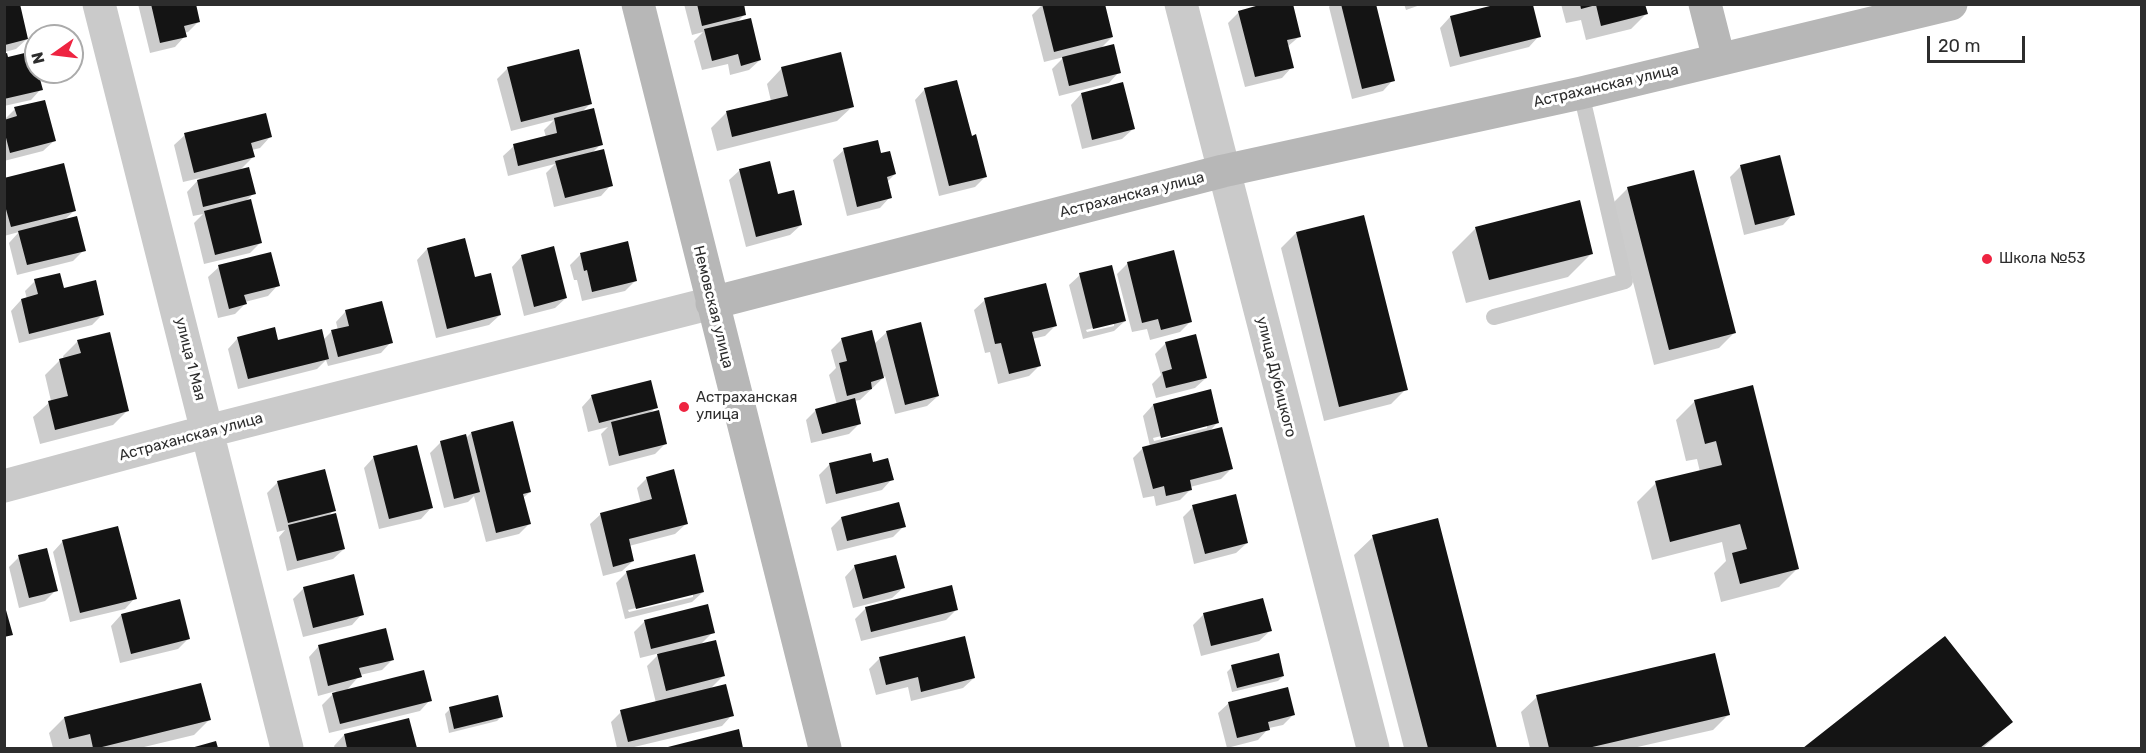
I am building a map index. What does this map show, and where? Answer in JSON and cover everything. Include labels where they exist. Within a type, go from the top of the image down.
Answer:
[{"type":"street","name":"улица 1 Мая","points":[[99,4],[287,748]]},
{"type":"street","name":"Немовская улица","points":[[638,4],[825,748]]},
{"type":"street","name":"улица Дубицкого","points":[[1181,4],[1373,748]]},
{"type":"street","points":[[1705,4],[1719,59]]},
{"type":"street","name":"Астраханская улица","points":[[4,486],[208,431],[1223,171],[1581,93],[1951,4]]},
{"type":"lane","points":[[1494,317],[1625,281],[1581,93]]},
{"type":"building","points":[[5,4],[20,4],[25,24],[24,40],[5,45]]},
{"type":"building","points":[[151,4],[196,4],[200,22],[184,26],[187,37],[160,43]]},
{"type":"building","points":[[697,4],[744,4],[746,15],[702,26]]},
{"type":"building","points":[[1042,4],[1105,4],[1113,37],[1054,52]]},
{"type":"building","points":[[1263,4],[1293,4],[1301,37],[1287,40],[1294,68],[1255,77],[1238,11]]},
{"type":"building","points":[[1341,4],[1376,4],[1395,81],[1362,89]]},
{"type":"building","points":[[1580,4],[1645,4],[1648,14],[1601,26],[1596,5],[1581,9]]},
{"type":"building","points":[[1494,5],[1533,5],[1541,37],[1460,57],[1450,16]]},
{"type":"building","points":[[751,18],[761,60],[741,66],[738,54],[712,61],[704,29]]},
{"type":"building","points":[[1114,44],[1121,73],[1069,86],[1062,57]]},
{"type":"building","points":[[579,49],[592,104],[521,122],[507,67]]},
{"type":"building","points":[[841,52],[854,107],[732,137],[726,111],[788,96],[781,67]]},
{"type":"building","points":[[7,53],[8,57],[24,53],[24,84],[41,84],[43,90],[4,99],[4,54]]},
{"type":"building","points":[[957,80],[972,136],[976,134],[987,177],[949,186],[924,88]]},
{"type":"building","points":[[1123,82],[1135,129],[1092,140],[1081,93]]},
{"type":"building","points":[[45,100],[56,141],[10,153],[4,120],[17,116],[14,107]]},
{"type":"building","points":[[594,108],[603,145],[518,166],[513,144],[557,133],[554,118]]},
{"type":"building","points":[[266,113],[272,137],[251,143],[255,157],[194,173],[184,133]]},
{"type":"building","points":[[878,140],[881,153],[890,151],[896,174],[887,177],[892,198],[857,207],[843,148]]},
{"type":"building","points":[[604,149],[613,186],[565,198],[555,161]]},
{"type":"building","points":[[1780,155],[1795,215],[1755,225],[1740,165]]},
{"type":"building","points":[[770,161],[778,194],[794,190],[802,225],[756,237],[739,169]]},
{"type":"building","points":[[64,163],[76,211],[11,227],[4,202],[4,178]]},
{"type":"building","points":[[249,167],[256,194],[203,207],[197,180]]},
{"type":"building","points":[[1694,170],[1736,333],[1669,350],[1627,187]]},
{"type":"building","points":[[251,199],[262,243],[215,255],[204,211]]},
{"type":"building","points":[[1580,200],[1593,254],[1489,280],[1475,227]]},
{"type":"building","points":[[1364,215],[1408,390],[1339,407],[1296,232]]},
{"type":"building","points":[[77,216],[86,251],[27,265],[18,231]]},
{"type":"building","points":[[465,238],[475,277],[491,273],[501,315],[447,329],[427,248]]},
{"type":"building","points":[[628,241],[637,281],[592,292],[580,253]]},
{"type":"building","points":[[554,246],[567,298],[534,307],[521,255]]},
{"type":"building","points":[[1174,250],[1192,322],[1161,330],[1158,319],[1142,323],[1127,262]]},
{"type":"building","points":[[271,252],[280,286],[244,295],[247,304],[229,309],[218,265]]},
{"type":"building","points":[[1112,265],[1126,321],[1093,329],[1079,273]]},
{"type":"building","points":[[60,273],[64,288],[96,280],[104,315],[29,334],[21,299],[38,294],[34,279]]},
{"type":"building","points":[[1046,283],[1057,326],[1032,332],[1041,366],[1009,374],[1001,343],[995,344],[984,298]]},
{"type":"building","points":[[382,301],[393,343],[338,357],[331,330],[349,326],[345,310]]},
{"type":"building","points":[[921,322],[939,396],[905,405],[886,331]]},
{"type":"building","points":[[275,327],[278,340],[322,329],[329,359],[248,379],[237,337]]},
{"type":"building","points":[[872,330],[884,378],[871,382],[872,389],[847,396],[839,363],[847,361],[841,338]]},
{"type":"building","points":[[110,332],[129,411],[55,430],[48,401],[68,396],[59,359],[81,353],[77,340]]},
{"type":"building","points":[[1196,334],[1207,378],[1166,388],[1162,372],[1172,369],[1165,342]]},
{"type":"building","points":[[651,380],[658,408],[599,423],[591,395]]},
{"type":"building","points":[[1753,385],[1799,569],[1740,584],[1732,553],[1747,549],[1740,524],[1670,542],[1655,481],[1722,465],[1716,441],[1705,444],[1694,400]]},
{"type":"building","points":[[1211,389],[1219,423],[1161,438],[1153,404]]},
{"type":"building","points":[[855,398],[861,424],[822,434],[815,409]]},
{"type":"building","points":[[659,410],[667,444],[619,456],[611,422]]},
{"type":"building","points":[[513,421],[531,492],[523,494],[531,524],[496,533],[471,432]]},
{"type":"building","points":[[1222,427],[1233,469],[1190,480],[1192,490],[1166,496],[1164,486],[1153,489],[1142,447]]},
{"type":"building","points":[[466,434],[480,492],[454,499],[440,441]]},
{"type":"building","points":[[417,445],[433,508],[389,519],[373,456]]},
{"type":"building","points":[[871,453],[873,462],[888,458],[894,480],[836,494],[829,463]]},
{"type":"building","points":[[325,469],[336,511],[288,523],[277,481]]},
{"type":"building","points":[[674,469],[688,524],[629,539],[634,561],[613,567],[600,513],[652,499],[646,477]]},
{"type":"building","points":[[1236,494],[1248,543],[1205,554],[1192,505]]},
{"type":"building","points":[[899,502],[906,527],[847,541],[841,517]]},
{"type":"building","points":[[336,513],[345,549],[297,561],[288,525]]},
{"type":"building","points":[[1438,518],[1497,748],[1428,748],[1372,535]]},
{"type":"building","points":[[118,526],[137,599],[80,613],[62,540]]},
{"type":"building","points":[[47,548],[58,591],[29,598],[18,555]]},
{"type":"building","points":[[695,554],[704,592],[636,609],[626,571]]},
{"type":"building","points":[[896,555],[905,588],[863,599],[854,565]]},
{"type":"building","points":[[354,574],[364,615],[313,628],[303,587]]},
{"type":"building","points":[[952,585],[958,610],[871,632],[865,607]]},
{"type":"building","points":[[1263,598],[1272,631],[1211,646],[1203,613]]},
{"type":"building","points":[[180,599],[190,639],[131,654],[121,614]]},
{"type":"building","points":[[4,603],[13,635],[4,637]]},
{"type":"building","points":[[708,604],[715,633],[651,649],[644,620]]},
{"type":"building","points":[[386,628],[394,660],[359,668],[362,677],[328,686],[318,645]]},
{"type":"building","points":[[965,636],[975,678],[921,692],[918,677],[886,685],[879,657]]},
{"type":"building","points":[[1945,636],[2013,722],[1980,748],[1803,748]]},
{"type":"building","points":[[716,640],[725,676],[666,691],[657,654]]},
{"type":"building","points":[[1279,653],[1284,676],[1237,688],[1231,665]]},
{"type":"building","points":[[1715,653],[1730,715],[1588,748],[1549,748],[1536,695]]},
{"type":"building","points":[[424,670],[432,701],[340,724],[332,693]]},
{"type":"building","points":[[201,683],[211,720],[98,748],[93,748],[90,734],[69,739],[64,717]]},
{"type":"building","points":[[726,684],[734,716],[628,742],[620,710]]},
{"type":"building","points":[[1288,687],[1295,715],[1268,722],[1270,730],[1237,738],[1228,702]]},
{"type":"building","points":[[498,695],[503,717],[454,729],[449,707]]},
{"type":"building","points":[[409,718],[417,748],[347,748],[344,734]]},
{"type":"building","points":[[739,729],[743,748],[664,748]]},
{"type":"building","points":[[216,741],[218,748],[191,748]]},
{"type":"place","name":"Школа №53","points":[[1987,259]]},
{"type":"place","name":"Астраханская улица","points":[[684,407]]}]
